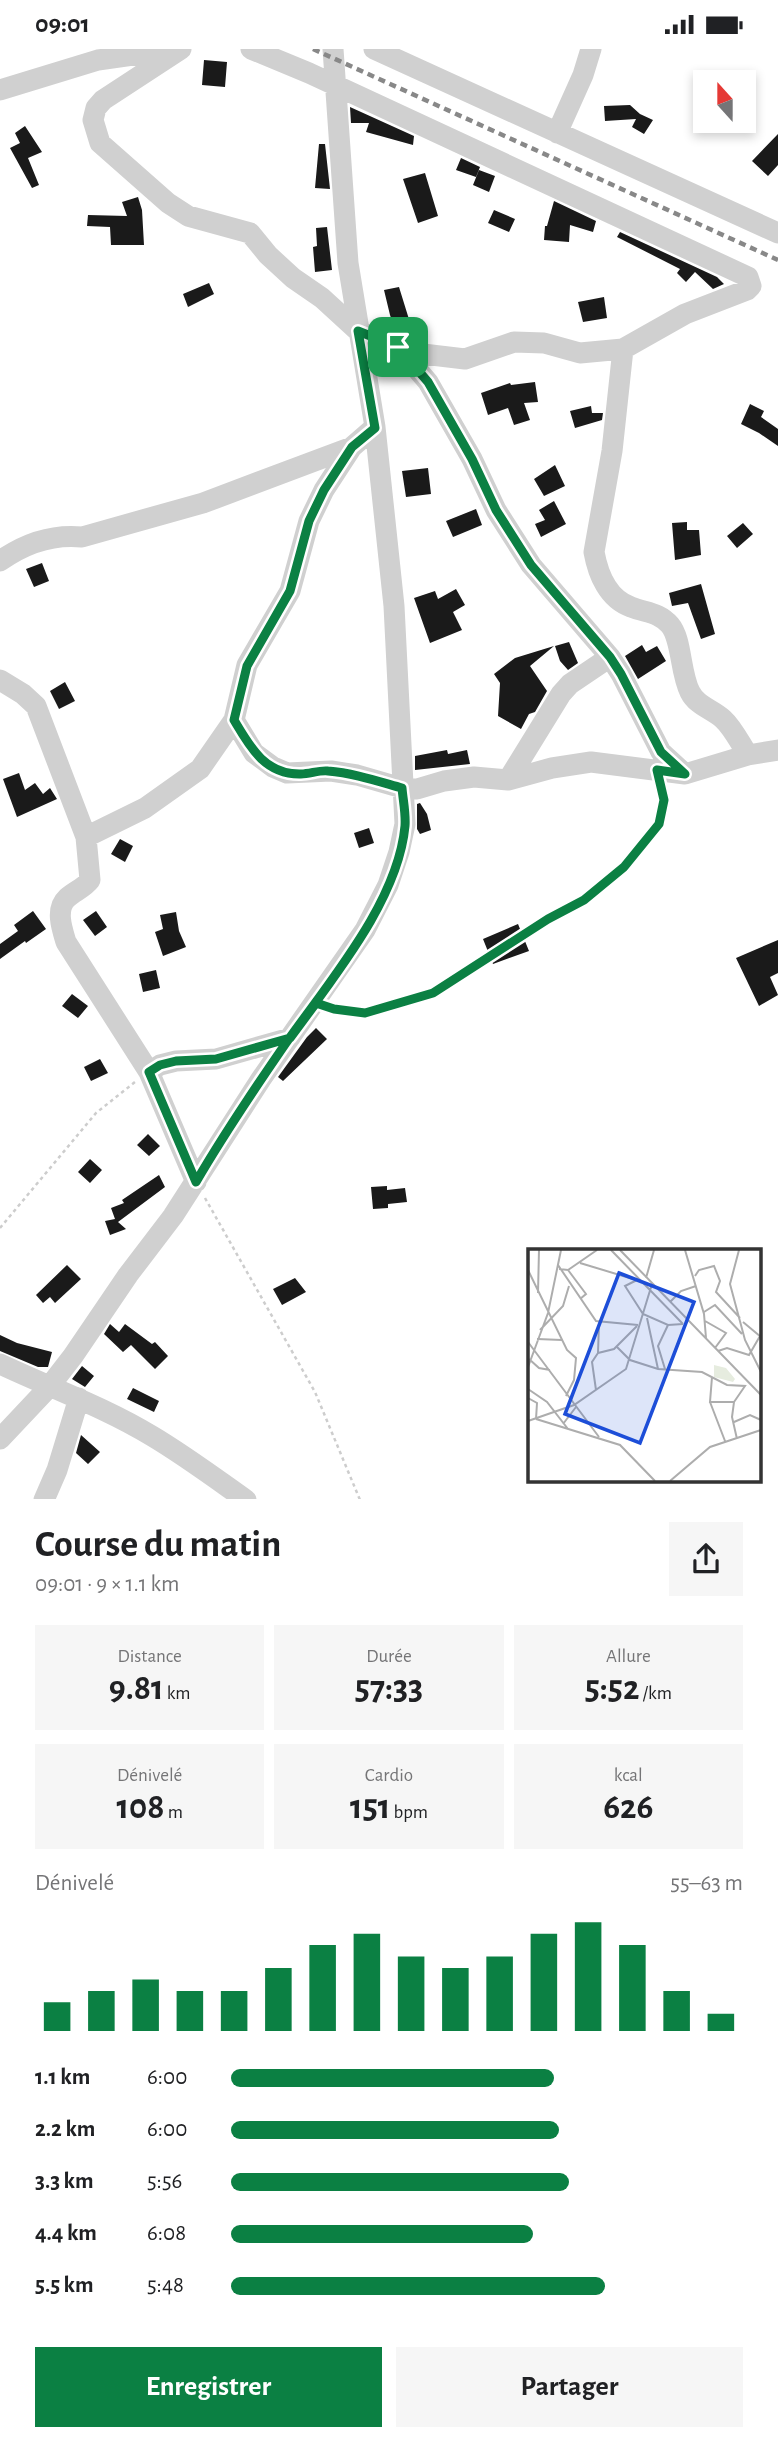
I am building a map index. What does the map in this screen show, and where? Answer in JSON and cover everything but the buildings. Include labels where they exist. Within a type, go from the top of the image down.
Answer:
[{"type":"street","points":[[0,90],[97,60],[179,49]]},
{"type":"street","points":[[179,49],[103,100],[96,108],[93,120],[100,143],[168,203],[188,216],[250,233],[268,255],[293,278],[322,297],[358,331],[423,354],[465,359],[514,342],[544,343],[580,353],[623,349],[685,314],[747,290],[751,281],[748,277],[251,49]]},
{"type":"street","points":[[0,1439],[49,1387],[196,1182],[246,1102],[365,930],[388,885],[399,852],[405,824],[394,606],[375,428],[348,263],[333,49]]},
{"type":"street","points":[[374,49],[778,233]]},
{"type":"street","points":[[557,133],[583,75],[591,49]]},
{"type":"street","points":[[398,347],[428,382],[472,459],[496,510],[531,565],[610,657],[661,752],[685,774]]},
{"type":"street","points":[[623,349],[612,451],[594,552],[597,566],[612,594],[621,603],[657,614],[670,624],[676,636],[683,675],[690,693],[697,702],[723,719],[748,755]]},
{"type":"street","points":[[86,837],[145,808],[200,769],[234,720],[247,666],[290,591],[309,521],[324,490],[352,447],[375,428]]},
{"type":"street","points":[[0,561],[19,548],[50,538],[89,536],[202,503],[352,447]]},
{"type":"street","points":[[508,780],[561,694],[577,679],[610,657]]},
{"type":"street","points":[[0,680],[23,694],[36,706],[86,837],[90,880],[61,906],[61,927],[66,943],[142,1077],[196,1182]]},
{"type":"street","points":[[234,720],[254,753],[287,773],[331,771],[417,789],[444,781],[474,778],[508,780],[552,768],[591,762],[685,774],[748,755],[778,750]]},
{"type":"street","points":[[142,1077],[160,1065],[176,1061],[216,1059],[290,1038]]},
{"type":"street","points":[[0,1364],[79,1398],[151,1435],[245,1499]]},
{"type":"street","points":[[44,1499],[57,1470],[79,1398]]},
{"type":"path","points":[[316,1003],[334,1009],[365,1013],[433,993],[548,919],[584,900],[624,867],[659,824],[664,800],[657,770]]},
{"type":"path","points":[[0,1228],[96,1113],[142,1077]]},
{"type":"path","points":[[196,1182],[314,1392],[360,1499]]},
{"type":"railway","points":[[313,49],[778,260]]},
{"type":"route","points":[[398,347],[358,331],[375,428],[352,447],[324,490],[309,521],[290,591],[247,666],[234,720],[254,753],[287,773],[331,771],[357,775],[402,788],[405,824],[399,852],[388,885],[365,930],[316,1003],[261,1079],[196,1182],[149,1072],[160,1065],[176,1061],[216,1059],[290,1038],[316,1003],[334,1009],[365,1013],[433,993],[548,919],[584,900],[624,867],[659,824],[664,800],[657,770],[685,774],[661,752],[610,657],[531,565],[496,510],[472,459],[428,382],[398,347]]}]
